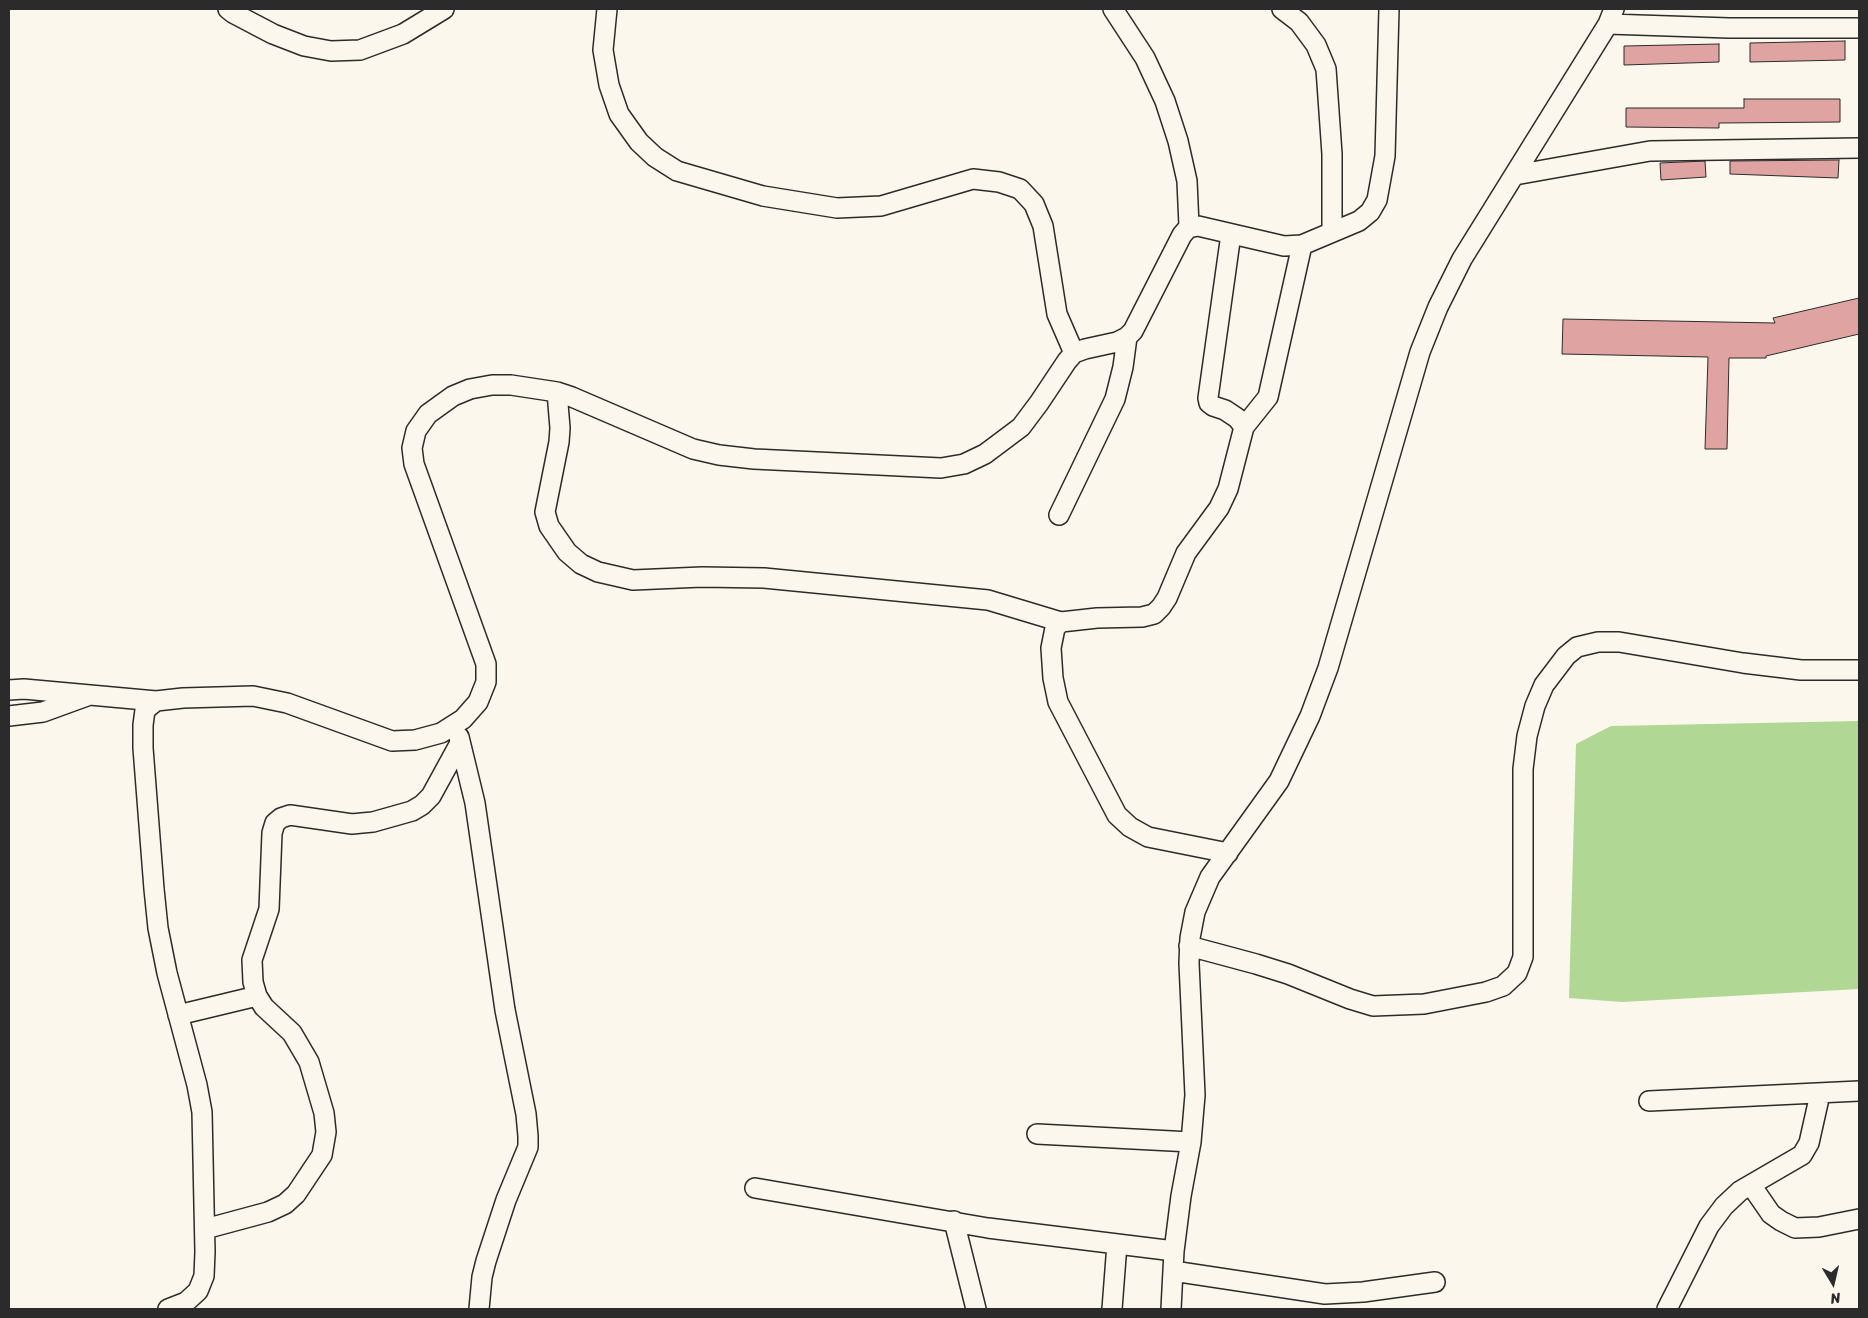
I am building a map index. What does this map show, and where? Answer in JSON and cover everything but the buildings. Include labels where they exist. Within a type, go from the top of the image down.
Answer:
[{"type":"street","points":[[228,9],[273,34],[304,46],[331,51],[360,50],[403,34],[444,9]]},
{"type":"street","points":[[607,9],[603,50],[609,85],[619,114],[639,142],[655,157],[677,171],[762,196],[837,208],[881,206],[973,180],[999,182],[1020,189],[1034,204],[1043,226],[1057,314],[1074,353]]},
{"type":"street","points":[[1113,9],[1145,58],[1165,101],[1178,141],[1187,181],[1189,226],[1198,226],[1284,246],[1302,245],[1359,221],[1370,212],[1377,200],[1385,156],[1389,9]]},
{"type":"street","points":[[1282,9],[1299,22],[1316,45],[1326,69],[1332,154],[1332,232]]},
{"type":"street","points":[[1171,1309],[1174,1252],[1181,1196],[1191,1142],[1194,1095],[1190,946],[1195,912],[1210,877],[1279,780],[1310,716],[1328,668],[1420,352],[1438,307],[1462,259],[1611,16],[1728,28],[1857,28]]},
{"type":"street","points":[[1514,175],[1650,151],[1859,148]]},
{"type":"street","points":[[9,690],[24,689],[93,694],[156,701],[183,698],[253,696],[286,703],[392,741],[415,740],[441,733],[463,719],[478,702],[486,682],[486,664],[414,464],[412,448],[416,431],[428,414],[453,396],[470,389],[511,385],[558,392],[693,449],[718,455],[754,459],[808,460],[941,468],[964,464],[986,454],[1021,427],[1067,360],[1074,353],[1117,342],[1126,337],[1137,324],[1182,234],[1188,228],[1198,226]]},
{"type":"street","points":[[1231,234],[1208,398],[1209,403],[1231,414],[1244,427]]},
{"type":"street","points":[[558,392],[559,442],[545,512],[549,526],[566,552],[581,564],[598,572],[633,580],[702,577],[764,578],[988,600],[1061,622],[1097,618],[1142,618],[1154,614],[1162,607],[1186,552],[1219,508],[1228,490],[1244,427],[1268,397],[1302,245]]},
{"type":"street","points":[[1059,515],[1115,399],[1123,367],[1126,337]]},
{"type":"street","points":[[1061,622],[1055,628],[1051,648],[1053,678],[1058,702],[1117,815],[1130,828],[1148,837],[1228,853]]},
{"type":"street","points":[[1190,946],[1264,966],[1373,1006],[1424,1004],[1486,992],[1504,986],[1517,973],[1524,957],[1523,769],[1527,736],[1535,706],[1544,685],[1566,656],[1577,647],[1598,642],[1619,642],[1802,670],[1859,670]]},
{"type":"street","points":[[9,716],[43,712],[93,694]]},
{"type":"street","points":[[156,701],[145,710],[143,748],[158,928],[167,973],[197,1085],[202,1112],[205,1229],[204,1276],[198,1291],[186,1302],[168,1309]]},
{"type":"street","points":[[456,724],[475,802],[505,1010],[526,1114],[528,1146],[504,1206],[482,1276],[479,1309]]},
{"type":"street","points":[[205,1229],[268,1212],[285,1204],[296,1194],[322,1155],[326,1132],[324,1113],[309,1062],[292,1033],[264,1007],[257,996],[253,982],[252,960],[269,908],[272,833],[275,823],[281,818],[290,815],[352,824],[372,822],[412,811],[431,796],[460,743]]},
{"type":"street","points":[[178,1015],[257,996]]},
{"type":"street","points":[[1649,1101],[1859,1091]]},
{"type":"street","points":[[1667,1309],[1709,1226],[1724,1206],[1740,1191],[1802,1155],[1809,1143],[1820,1094]]},
{"type":"street","points":[[1037,1134],[1191,1142]]},
{"type":"street","points":[[1751,1184],[1771,1214],[1795,1228],[1819,1227],[1859,1219]]},
{"type":"street","points":[[755,1188],[988,1228],[1174,1252]]},
{"type":"street","points":[[954,1222],[976,1309]]},
{"type":"street","points":[[1112,1309],[1116,1244]]},
{"type":"street","points":[[1173,1271],[1325,1294],[1363,1292],[1435,1282]]},
{"type":"green space","points":[[1859,721],[1859,989],[1622,1002],[1569,998],[1576,744],[1611,726]]}]
